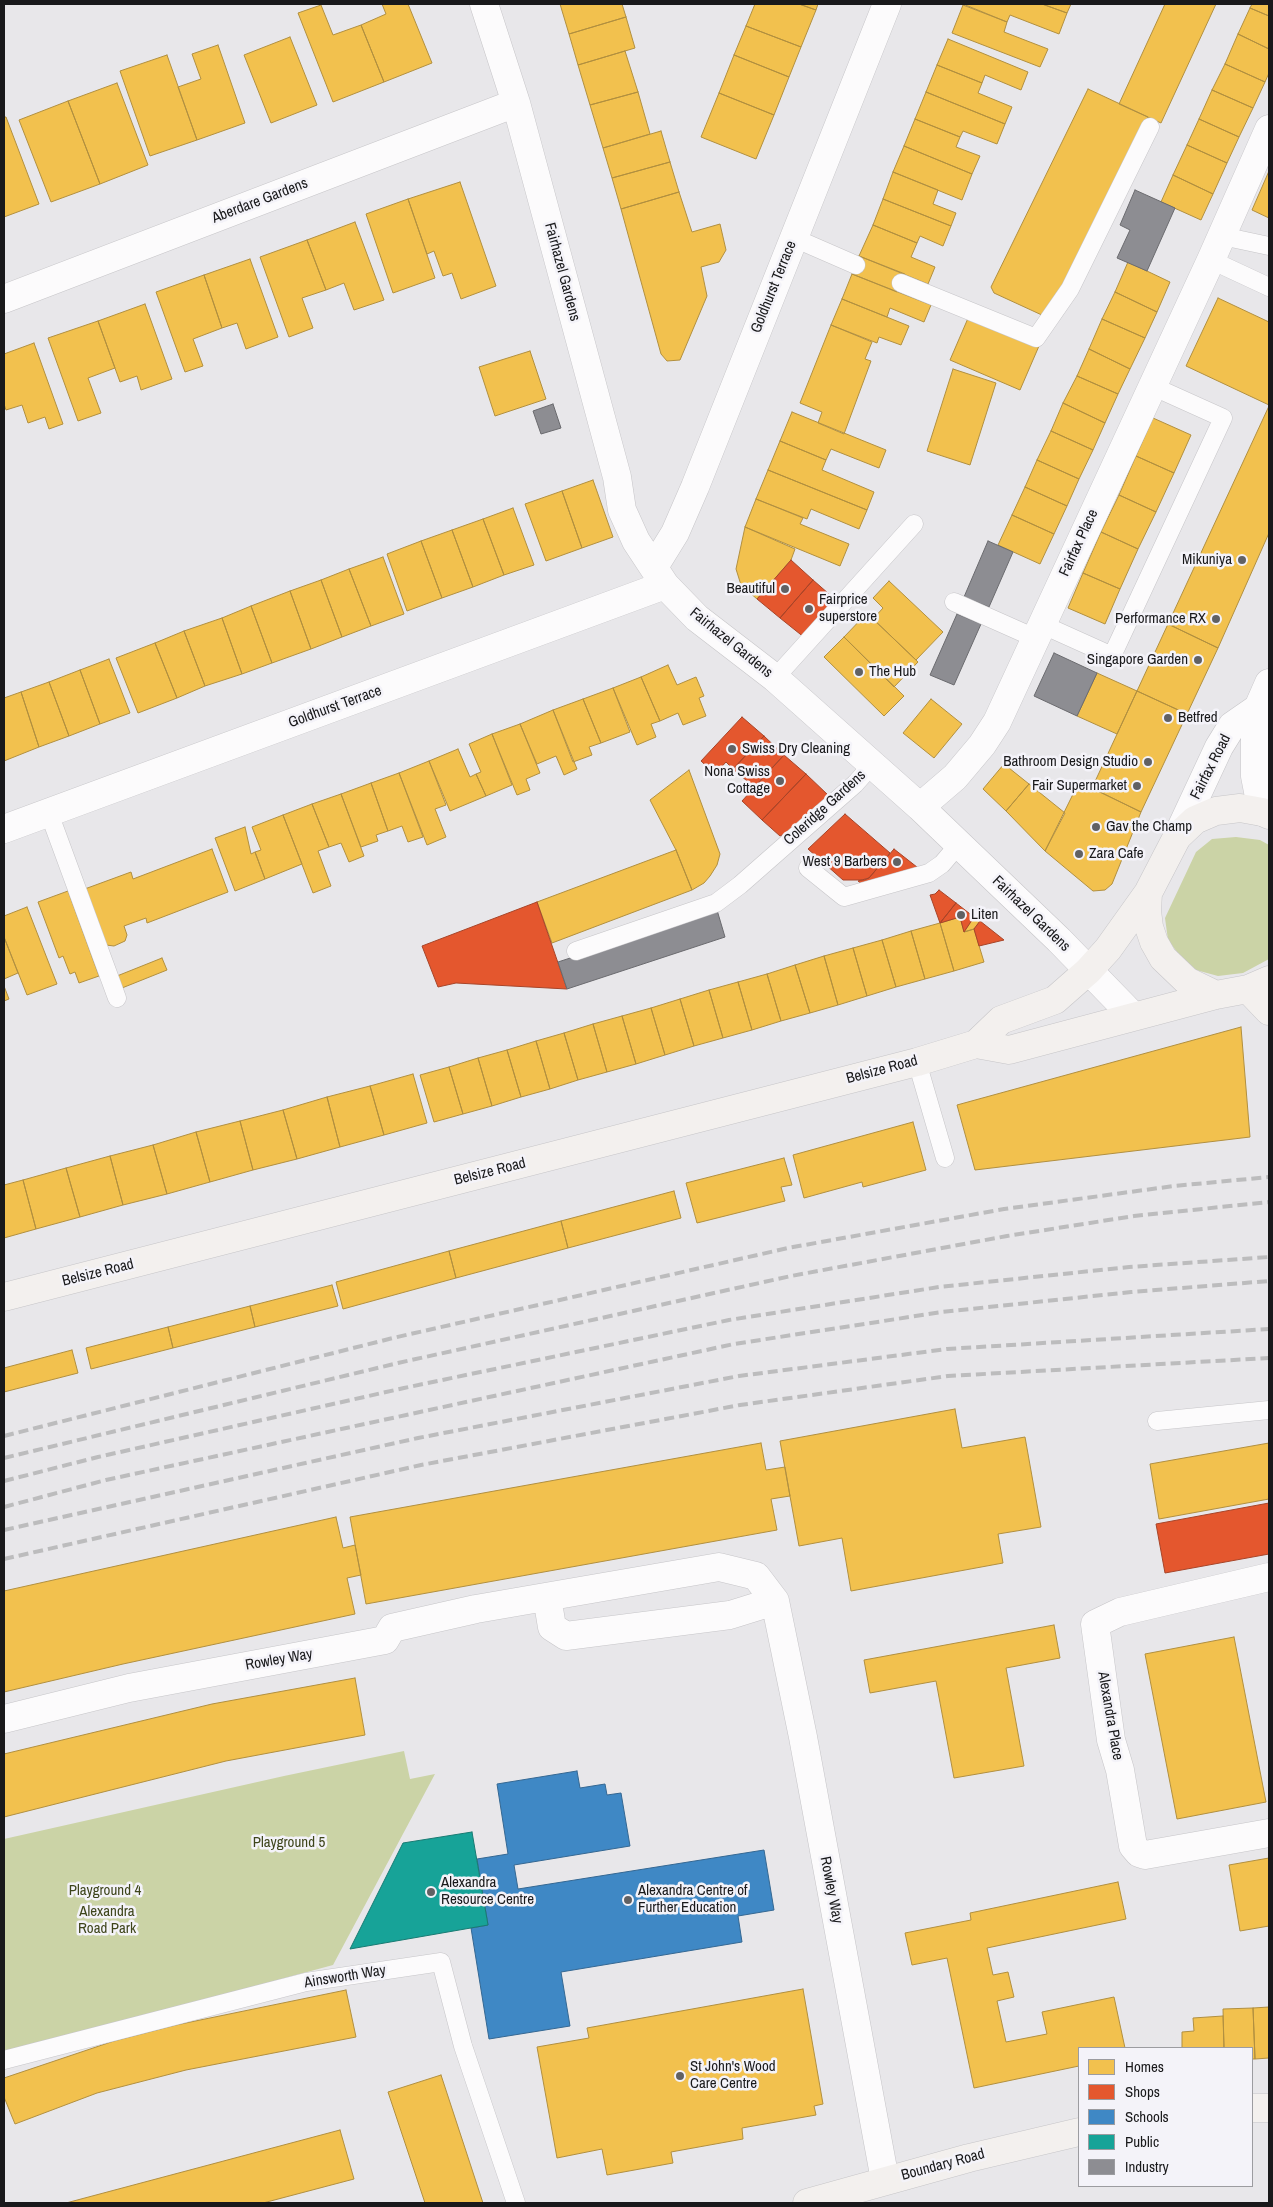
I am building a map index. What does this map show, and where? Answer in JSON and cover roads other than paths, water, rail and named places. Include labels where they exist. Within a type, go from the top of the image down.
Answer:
[{"type":"main road","points":[[1177,836],[1195,820],[1216,811],[1240,808],[1266,813]]},
{"type":"main road","name":"Belsize Road","points":[[976,1044],[1001,1020],[1055,1000],[1088,971],[1123,930],[1148,893],[1177,836]]},
{"type":"main road","points":[[1148,893],[1147,911],[1149,927],[1154,942],[1163,958],[1188,981],[1216,995]]},
{"type":"main road","points":[[1259,985],[1269,1012]]},
{"type":"main road","name":"Belsize Road","points":[[4,1297],[916,1062],[976,1044],[1009,1050],[1133,1016],[1259,985]]},
{"type":"main road","points":[[1253,2108],[1269,2108]]},
{"type":"main road","name":"Boundary Road","points":[[807,2203],[885,2180],[1078,2132]]},
{"type":"street","name":"Fairhazel Gardens","points":[[484,4],[516,103],[617,477],[622,510],[636,541],[660,576],[696,618],[775,678],[920,807],[1059,940],[1133,1016]]},
{"type":"street","name":"Goldhurst Terrace","points":[[4,829],[660,576],[674,533],[695,487],[887,4]]},
{"type":"street","name":"Aberdare Gardens","points":[[4,299],[516,103]]},
{"type":"street","name":"Fairfax Place","points":[[920,807],[955,777],[982,745],[997,722],[1269,129]]},
{"type":"street","name":"Fairfax Road","points":[[1266,813],[1254,763],[1258,708],[1269,683]]},
{"type":"street","name":"Fairfax Road","points":[[1177,836],[1219,747],[1232,726],[1258,708]]},
{"type":"street","name":"Rowley Way","points":[[4,1719],[129,1688],[385,1640],[392,1628],[476,1609],[719,1567],[756,1576],[774,1601],[803,1737],[885,2180]]},
{"type":"street","name":"Alexandra Place","points":[[1269,1577],[1120,1612],[1095,1624],[1111,1740],[1120,1770],[1133,1846],[1139,1853],[1145,1855],[1269,1833]]},
{"type":"street","points":[[547,1596],[552,1627],[566,1636],[730,1615],[774,1601]]},
{"type":"lane","points":[[901,283],[1036,338],[1070,290],[1150,127]]},
{"type":"lane","points":[[794,238],[856,265]]},
{"type":"lane","points":[[1216,248],[1269,246]]},
{"type":"lane","points":[[1216,248],[1269,287]]},
{"type":"lane","points":[[954,602],[1112,656],[1223,418],[1152,386]]},
{"type":"lane","points":[[775,678],[914,524]]},
{"type":"lane","name":"Coleridge Gardens","points":[[576,952],[716,903],[740,885],[855,784],[872,765]]},
{"type":"lane","points":[[49,813],[117,998]]},
{"type":"lane","points":[[808,868],[844,897],[929,873],[942,864],[959,844]]},
{"type":"lane","points":[[916,1062],[945,1158]]},
{"type":"lane","points":[[1157,1421],[1269,1410]]},
{"type":"lane","name":"Ainsworth Way","points":[[4,2060],[306,1982],[441,1962],[463,2046],[516,2203]]},
{"type":"railway","points":[[4,1436],[393,1338],[788,1248],[1004,1209],[1174,1186],[1269,1177]]},
{"type":"railway","points":[[4,1458],[398,1363],[791,1276],[1007,1236],[1134,1216],[1269,1202]]},
{"type":"railway","points":[[4,1481],[98,1457],[404,1388],[729,1320],[939,1287],[1129,1267],[1269,1257]]},
{"type":"railway","points":[[4,1507],[106,1480],[734,1344],[942,1312],[1131,1292],[1269,1281]]},
{"type":"railway","points":[[4,1530],[418,1438],[739,1376],[947,1349],[1269,1329]]},
{"type":"railway","points":[[4,1559],[421,1465],[740,1405],[948,1376],[1269,1358]]},
{"type":"place","name":"Mikuniya","points":[[1242,560]]},
{"type":"place","name":"Beautiful","points":[[785,589]]},
{"type":"place","name":"Fairprice superstore","points":[[809,609]]},
{"type":"place","name":"Performance RX","points":[[1216,619]]},
{"type":"place","name":"Singapore Garden","points":[[1198,660]]},
{"type":"place","name":"The Hub","points":[[859,672]]},
{"type":"place","name":"Betfred","points":[[1168,718]]},
{"type":"place","name":"Swiss Dry Cleaning","points":[[732,749]]},
{"type":"place","name":"Bathroom Design Studio","points":[[1148,762]]},
{"type":"place","name":"Nona Swiss Cottage","points":[[780,781]]},
{"type":"place","name":"Fair Supermarket","points":[[1137,786]]},
{"type":"place","name":"Gav the Champ","points":[[1096,827]]},
{"type":"place","name":"Zara Cafe","points":[[1079,854]]},
{"type":"place","name":"West 9 Barbers","points":[[897,862]]},
{"type":"place","name":"Liten","points":[[961,915]]},
{"type":"place","name":"Alexandra Resource Centre","points":[[431,1892]]},
{"type":"place","name":"Alexandra Centre of Further Education","points":[[628,1900]]},
{"type":"place","name":"St John's Wood Care Centre","points":[[680,2076]]},
{"type":"park label","name":"Playground 5","points":[[289,1843]]},
{"type":"park label","name":"Playground 4","points":[[105,1891]]},
{"type":"park label","name":"Alexandra Road Park","points":[[107,1920]]}]
